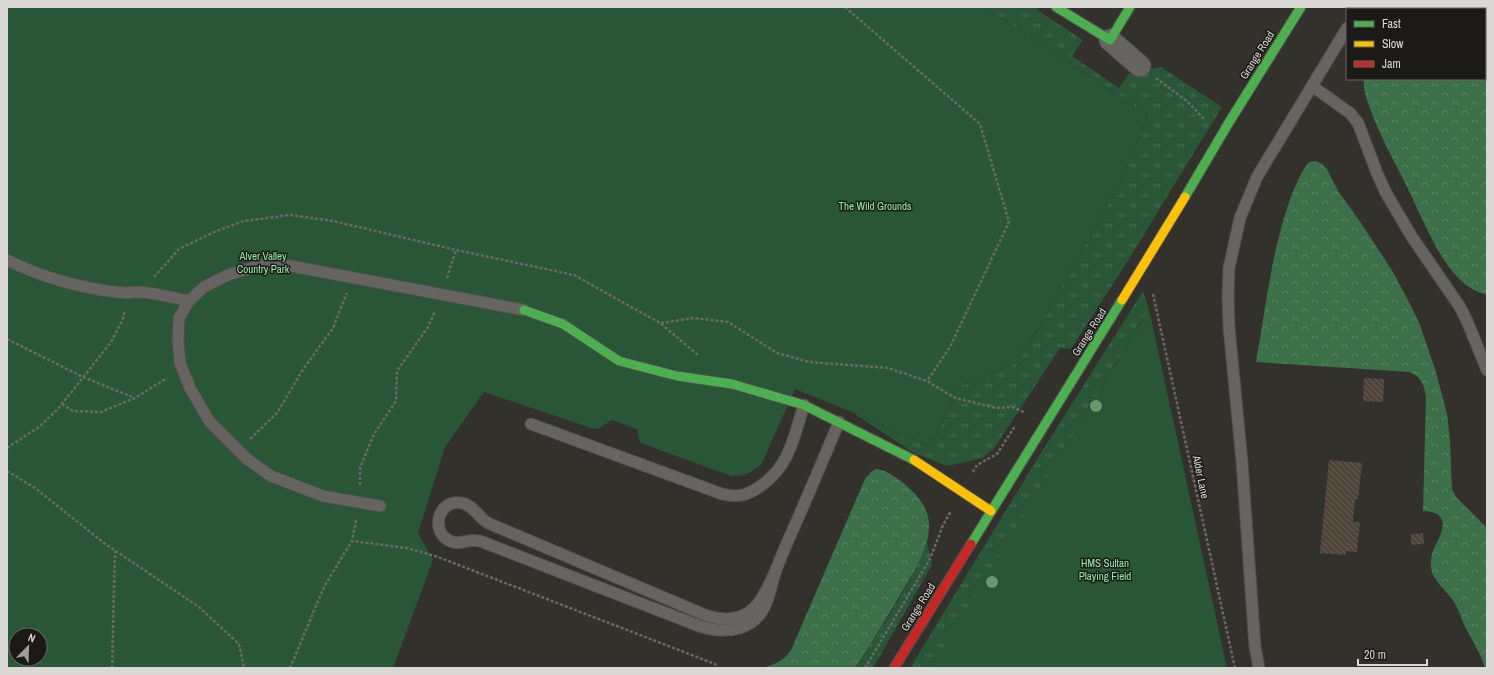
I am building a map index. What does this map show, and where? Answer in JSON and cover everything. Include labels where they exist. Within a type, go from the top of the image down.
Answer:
[{"type":"street","points":[[1056,7],[1110,40],[1140,66]]},
{"type":"street","points":[[1110,40],[1130,7]]},
{"type":"street","name":"Grange Road","points":[[894,668],[1144,265],[1229,122],[1301,7]]},
{"type":"street","points":[[524,310],[563,324],[619,361],[677,376],[732,384],[804,405],[908,456],[992,511]]},
{"type":"lane","points":[[1259,668],[1255,647],[1242,462],[1229,328],[1229,268],[1236,233],[1251,188],[1346,30]]},
{"type":"lane","points":[[1312,86],[1350,113],[1358,122],[1386,193],[1412,237],[1460,307],[1467,320],[1487,370]]},
{"type":"lane","points":[[7,260],[26,269],[57,280],[98,289],[126,293],[140,292],[188,301]]},
{"type":"lane","points":[[380,506],[323,496],[271,476],[238,450],[209,421],[190,388],[180,363],[178,341],[180,318],[188,301],[204,287],[228,275],[261,266],[291,266],[524,310]]},
{"type":"lane","points":[[531,424],[722,494],[736,497],[759,488],[779,470],[790,448],[804,405]]},
{"type":"lane","points":[[777,567],[768,600],[761,612],[752,621],[739,628],[728,631],[716,631],[699,626],[480,542],[471,540],[460,543],[452,542],[446,539],[440,532],[438,518],[446,506],[456,502],[462,503],[472,508],[479,517],[488,523],[706,615],[722,620],[732,619],[742,616],[754,608],[762,597],[777,567],[839,422]]},
{"type":"path","points":[[845,7],[980,124],[1009,222],[950,347],[927,381]]},
{"type":"path","points":[[1140,66],[1188,102],[1204,118],[1229,122]]},
{"type":"path","points":[[1200,125],[1204,118]]},
{"type":"path","points":[[140,292],[179,249],[214,232],[244,221],[290,215],[334,221],[456,250],[574,275],[660,323],[702,358]]},
{"type":"path","points":[[290,668],[324,587],[352,541],[360,503],[360,468],[374,434],[396,401],[397,371],[428,327],[442,294],[456,250]]},
{"type":"path","points":[[238,450],[277,413],[302,370],[333,328],[352,277]]},
{"type":"path","name":"Alder Lane","points":[[1152,290],[1235,668]]},
{"type":"path","points":[[7,448],[39,427],[62,404],[111,342],[122,321],[125,311],[126,293]]},
{"type":"path","points":[[660,323],[694,318],[728,322],[778,353],[809,362],[888,368],[927,381],[955,398],[996,408],[1012,407],[1024,412],[1020,418]]},
{"type":"path","points":[[7,339],[84,377],[135,398]]},
{"type":"path","points":[[62,404],[73,411],[101,412],[135,398],[182,368]]},
{"type":"path","points":[[864,668],[930,559],[943,525],[977,465],[997,454],[1016,424]]},
{"type":"path","points":[[7,471],[35,488],[115,550],[199,607],[239,644],[244,668]]},
{"type":"path","points":[[352,541],[408,548],[438,557],[715,664],[718,668]]},
{"type":"path","points":[[112,668],[115,550]]},
{"type":"green space","name":"Alver Valley Country Park","points":[[7,7],[985,7],[1148,115],[1123,178],[1040,326],[1014,364],[960,386],[930,447],[852,412],[795,389],[762,463],[748,473],[731,476],[641,443],[637,429],[612,420],[600,428],[594,429],[484,392],[445,447],[418,533],[433,560],[393,668],[7,668]]},
{"type":"green space","points":[[985,7],[1038,7],[1037,10],[1083,40],[1072,56],[1119,88],[1130,72],[1161,67],[1222,107],[1124,267],[1071,349],[1060,348],[995,447],[983,458],[947,466],[914,453],[852,412],[930,447],[960,386],[1014,364],[1040,326],[1123,178],[1148,115]]},
{"type":"green space","points":[[1487,7],[1487,294],[1472,289],[1459,279],[1446,263],[1429,232],[1382,136],[1364,91],[1364,80],[1486,80],[1486,8],[1426,8]]},
{"type":"green space","points":[[1316,161],[1327,169],[1338,191],[1393,272],[1420,325],[1436,372],[1447,414],[1450,439],[1452,489],[1456,497],[1487,528],[1487,668],[1485,668],[1454,602],[1435,579],[1431,569],[1432,554],[1441,534],[1443,523],[1437,514],[1423,511],[1426,397],[1423,385],[1419,379],[1409,372],[1256,362],[1274,256],[1285,214],[1299,177],[1309,162]]},
{"type":"green space","points":[[1143,291],[1149,309],[950,638],[931,668],[910,668],[1039,456]]},
{"type":"green space","name":"HMS Sultan Playing Field","points":[[1149,309],[1227,668],[931,668]]},
{"type":"green space","points":[[876,469],[894,476],[903,483],[914,493],[927,512],[929,523],[928,536],[924,551],[914,572],[855,668],[763,668],[782,659],[791,650],[865,479]]},
{"type":"green space","points":[[927,542],[932,565],[873,668],[855,668],[904,591]]},
{"type":"building","points":[[1364,378],[1384,379],[1383,402],[1363,401]]},
{"type":"building","points":[[1329,460],[1362,463],[1358,499],[1355,499],[1353,522],[1360,522],[1357,552],[1346,551],[1346,555],[1320,553]]},
{"type":"building","points":[[1423,533],[1424,544],[1411,545],[1411,534]]},
{"type":"traffic: fast","points":[[1056,7],[1110,40],[1130,7]]},
{"type":"traffic: fast","points":[[1185,197],[1228,124],[1301,7]]},
{"type":"traffic: fast","points":[[971,544],[1122,300]]},
{"type":"traffic: fast","points":[[524,310],[563,324],[619,361],[677,376],[732,384],[804,405],[914,460]]},
{"type":"traffic: slow","points":[[1122,300],[1185,197]]},
{"type":"traffic: slow","points":[[914,460],[991,511]]},
{"type":"traffic: jam","points":[[894,668],[971,544]]},
{"type":"park label","name":"The Wild Grounds","points":[[875,206]]}]
